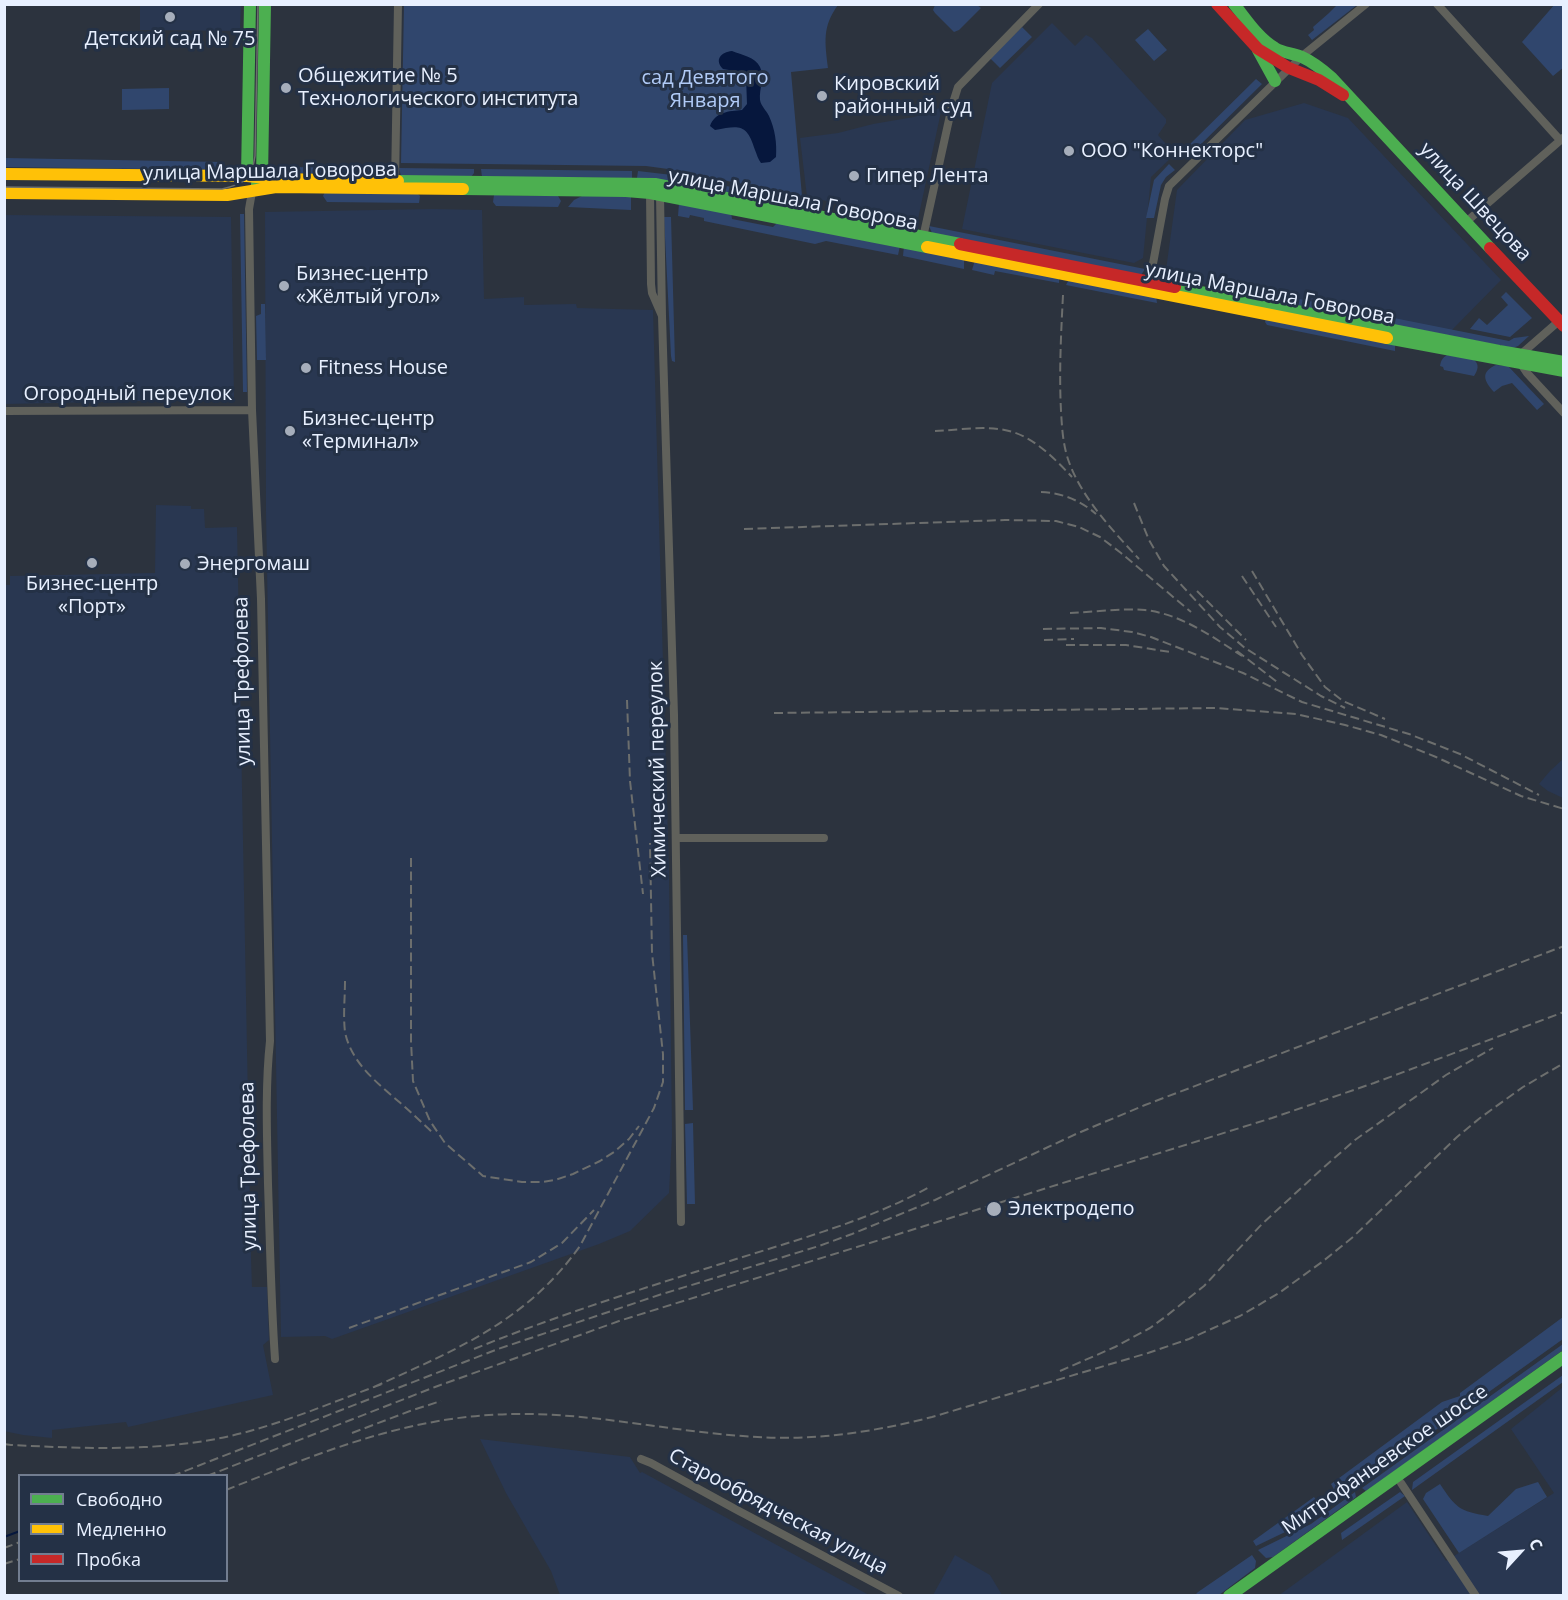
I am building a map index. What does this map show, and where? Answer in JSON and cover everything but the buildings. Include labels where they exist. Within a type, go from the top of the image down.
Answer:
[{"type":"main road","points":[[247,176],[250,4]]},
{"type":"main road","points":[[262,177],[265,4]]},
{"type":"main road","name":"улица Швецова","points":[[1217,4],[1258,49],[1289,68],[1332,87],[1357,105]]},
{"type":"main road","name":"улица Швецова","points":[[1234,4],[1274,48],[1302,56],[1335,80],[1561,323]]},
{"type":"main road","points":[[1258,49],[1275,81]]},
{"type":"main road","name":"улица Маршала Говорова","points":[[4,174],[247,176],[395,184],[655,190],[1521,359],[1563,371]]},
{"type":"main road","name":"улица Трефолева","points":[[252,192],[262,177]]},
{"type":"main road","name":"улица Маршала Говорова","points":[[4,193],[227,195],[276,187],[395,184]]},
{"type":"main road","name":"улица Маршала Говорова","points":[[1521,359],[1563,362]]},
{"type":"main road","name":"Митрофаньевское шоссе","points":[[1229,1596],[1563,1357]]},
{"type":"main road","name":"Митрофаньевское шоссе","points":[[1244,1596],[1563,1368]]},
{"type":"street","points":[[395,184],[398,4]]},
{"type":"street","points":[[922,241],[958,87],[1040,4]]},
{"type":"street","points":[[1149,286],[1169,186],[1289,68],[1366,4]]},
{"type":"street","points":[[1437,4],[1562,139],[1466,222]]},
{"type":"street","name":"Химический переулок","points":[[655,190],[651,284],[652,293],[662,316],[672,630],[681,1221]]},
{"type":"street","name":"улица Трефолева","points":[[252,192],[249,211],[252,410],[261,599],[270,1041],[267,1086],[268,1163],[271,1300],[275,1359]]},
{"type":"street","points":[[1561,323],[1521,359],[1527,373],[1563,413]]},
{"type":"street","name":"Огородный переулок","points":[[4,411],[252,410]]},
{"type":"street","points":[[676,838],[824,838]]},
{"type":"street","name":"Старообрядческая улица","points":[[641,1459],[899,1596]]},
{"type":"street","points":[[1401,1483],[1476,1596]]},
{"type":"shaded area","name":"Детский сад № 75","points":[[140,5],[241,5],[240,31],[140,30]]},
{"type":"shaded area","points":[[1052,23],[1075,46],[1086,35],[1092,38],[1166,119],[1158,135],[1175,154],[1151,177],[1143,258],[1134,263],[962,229],[992,83]]},
{"type":"shaded area","points":[[732,51],[755,61],[760,67],[762,79],[760,100],[771,121],[776,141],[776,157],[770,162],[761,163],[749,135],[741,128],[715,130],[710,126],[719,115],[742,110],[747,104],[746,76],[741,72],[723,69],[719,63],[722,55]]},
{"type":"shaded area","points":[[1304,103],[1348,118],[1501,280],[1450,332],[1165,277],[1177,190],[1245,120]]},
{"type":"shaded area","points":[[942,107],[918,219],[807,197],[800,138],[838,133],[914,117]]},
{"type":"shaded area","points":[[482,210],[484,299],[524,297],[524,305],[576,304],[577,308],[653,310],[669,875],[672,1136],[669,1193],[630,1231],[599,1244],[332,1339],[325,1336],[281,1337],[266,512],[265,212]]},
{"type":"shaded area","points":[[5,215],[231,217],[234,399],[5,404]]},
{"type":"shaded area","points":[[156,505],[191,506],[191,509],[204,509],[205,528],[237,527],[252,1287],[267,1287],[269,1340],[263,1345],[273,1395],[128,1427],[126,1422],[52,1430],[52,1438],[23,1435],[4,1431],[5,585],[10,585],[10,576],[155,573]]},
{"type":"shaded area","points":[[1563,759],[1563,798],[1539,784]]},
{"type":"shaded area","points":[[1563,1387],[1563,1595],[1278,1596],[1407,1502],[1446,1561],[1554,1493],[1511,1429]]},
{"type":"shaded area","points":[[480,1439],[630,1457],[640,1473],[642,1472],[869,1595],[560,1595],[551,1571],[506,1493]]},
{"type":"shaded area","points":[[955,1555],[990,1575],[1002,1595],[933,1595]]},
{"type":"green space","points":[[1555,4],[1563,5],[1564,67],[1553,76],[1522,42]]},
{"type":"green space","name":"сад Девятого Января","points":[[404,5],[838,5],[827,28],[828,68],[791,72],[802,196],[646,166],[401,163]]},
{"type":"green space","points":[[935,5],[977,5],[981,8],[959,30],[954,32],[935,13],[933,10]]},
{"type":"green space","points":[[1337,5],[1357,5],[1312,40],[1308,35],[1314,30],[1313,27]]},
{"type":"green space","points":[[1022,27],[1032,37],[1000,68],[990,58]]},
{"type":"green space","points":[[1148,29],[1167,50],[1154,61],[1135,40]]},
{"type":"green space","points":[[1256,79],[1262,84],[1193,152],[1187,147]]},
{"type":"green space","points":[[169,88],[169,109],[122,110],[122,89]]},
{"type":"green space","points":[[5,158],[223,162],[223,170],[5,167]]},
{"type":"green space","points":[[1169,164],[1175,170],[1166,177],[1161,185],[1154,218],[1146,218],[1154,180]]},
{"type":"green space","points":[[283,167],[390,168],[389,175],[283,173]]},
{"type":"green space","points":[[399,168],[474,169],[474,173],[471,177],[401,176]]},
{"type":"green space","points":[[481,169],[632,171],[632,178],[482,177]]},
{"type":"green space","points":[[638,171],[672,175],[801,201],[800,208],[637,178]]},
{"type":"green space","points":[[325,192],[418,194],[420,196],[419,203],[327,202],[323,196]]},
{"type":"green space","points":[[494,195],[558,196],[561,201],[558,207],[496,206],[493,202]]},
{"type":"green space","points":[[582,196],[631,196],[631,210],[568,207]]},
{"type":"green space","points":[[679,203],[731,212],[732,219],[773,227],[779,221],[900,246],[898,255],[826,241],[815,244],[704,221],[704,218],[690,215],[689,218],[678,216]]},
{"type":"green space","points":[[240,214],[244,214],[247,392],[243,392]]},
{"type":"green space","points":[[664,217],[671,217],[675,362],[672,361],[671,356]]},
{"type":"green space","points":[[929,226],[1145,269],[1141,275],[932,233]]},
{"type":"green space","points":[[904,246],[964,258],[964,269],[903,256]]},
{"type":"green space","points":[[975,260],[1059,277],[1059,283],[995,271],[994,275],[972,270]]},
{"type":"green space","points":[[1069,279],[1156,296],[1157,303],[1066,285]]},
{"type":"green space","points":[[1229,285],[1509,341],[1529,336],[1513,348],[1230,293]]},
{"type":"green space","points":[[1506,292],[1532,318],[1510,337],[1470,329],[1479,318],[1487,325],[1508,305],[1501,297]]},
{"type":"green space","points":[[261,304],[265,304],[266,360],[257,360],[256,316],[261,314]]},
{"type":"green space","points":[[1266,318],[1395,344],[1395,351],[1267,325]]},
{"type":"green space","points":[[1447,355],[1473,359],[1477,363],[1477,372],[1474,376],[1444,370],[1440,366]]},
{"type":"green space","points":[[1496,365],[1508,366],[1544,404],[1537,410],[1512,383],[1494,392],[1485,377],[1488,371]]},
{"type":"green space","points":[[683,935],[687,935],[693,1110],[685,1110]]},
{"type":"green space","points":[[693,1123],[695,1204],[687,1204],[685,1124]]},
{"type":"green space","points":[[1563,1317],[1563,1339],[1360,1484],[1356,1479],[1336,1493],[1331,1484],[1442,1402],[1460,1396],[1460,1393]]},
{"type":"green space","points":[[1563,1344],[1563,1350],[1371,1488],[1366,1491],[1362,1488]]},
{"type":"green space","points":[[1563,1375],[1563,1382],[1412,1490],[1413,1482]]},
{"type":"green space","points":[[1538,1482],[1547,1497],[1459,1553],[1423,1499],[1426,1493],[1440,1484],[1459,1507],[1488,1516],[1516,1489]]},
{"type":"green space","points":[[1349,1489],[1350,1491],[1304,1523],[1256,1546],[1253,1541],[1314,1497],[1322,1508]]},
{"type":"green space","points":[[1355,1492],[1356,1497],[1273,1557],[1266,1558],[1258,1550],[1311,1524]]},
{"type":"green space","points":[[1400,1492],[1405,1496],[1342,1540],[1341,1533]]},
{"type":"green space","points":[[1252,1555],[1256,1561],[1255,1568],[1219,1595],[1195,1595],[1198,1592]]},
{"type":"waterway","points":[[4,1537],[18,1532]]},
{"type":"tram line","points":[[4,187],[222,189],[246,179],[252,170],[255,156],[258,4]]},
{"type":"railway","points":[[1063,295],[1060,397],[1062,430],[1067,456],[1090,501],[1139,559]]},
{"type":"railway","points":[[935,431],[991,428],[1018,434],[1044,449],[1072,477]]},
{"type":"railway","points":[[1041,492],[1070,498],[1096,514]]},
{"type":"railway","points":[[1134,503],[1149,540],[1164,566],[1220,627],[1245,648],[1321,696],[1345,708]]},
{"type":"railway","points":[[744,529],[1005,520],[1056,521],[1079,527],[1100,537],[1191,612]]},
{"type":"railway","points":[[1252,571],[1302,655],[1325,687],[1343,701],[1385,719]]},
{"type":"railway","points":[[1242,576],[1276,627]]},
{"type":"railway","points":[[1197,591],[1246,640]]},
{"type":"railway","points":[[1070,613],[1127,609],[1158,612],[1196,627],[1242,656]]},
{"type":"railway","points":[[1043,629],[1101,628],[1151,637],[1243,673],[1302,702],[1409,734],[1460,754],[1539,795]]},
{"type":"railway","points":[[1044,640],[1074,639]]},
{"type":"railway","points":[[1066,645],[1126,645],[1170,652]]},
{"type":"railway","points":[[1237,651],[1277,682]]},
{"type":"railway","points":[[627,700],[630,781],[643,894]]},
{"type":"railway","points":[[774,713],[1216,708],[1296,714],[1381,735],[1436,757],[1521,796],[1564,809]]},
{"type":"railway","points":[[374,1387],[461,1346],[487,1331],[536,1295],[580,1246],[654,1108],[663,1082],[663,1054],[652,953],[650,843]]},
{"type":"railway","points":[[411,858],[413,1081],[430,1121],[445,1143],[483,1176],[522,1182],[542,1182],[573,1174],[600,1161],[629,1139],[639,1126]]},
{"type":"railway","points":[[177,1474],[498,1349],[852,1234],[935,1200],[1076,1134],[1145,1105],[1564,946]]},
{"type":"railway","points":[[345,981],[345,1032],[353,1053],[373,1079],[432,1132]]},
{"type":"railway","points":[[212,1474],[435,1387],[622,1320],[1272,1118],[1374,1083],[1564,1012]]},
{"type":"railway","points":[[1060,1371],[1115,1347],[1165,1317],[1204,1286],[1262,1224],[1355,1140],[1446,1075],[1493,1048]]},
{"type":"railway","points":[[228,1489],[371,1437],[445,1420],[483,1415],[551,1415],[767,1438],[838,1435],[885,1428],[932,1417],[1148,1353],[1189,1339],[1240,1316],[1279,1293],[1353,1237],[1457,1137],[1480,1118],[1523,1087],[1564,1063]]},
{"type":"railway","points":[[474,1349],[601,1302],[833,1228],[884,1209],[931,1186]]},
{"type":"railway","points":[[349,1328],[531,1262],[562,1243],[594,1210]]},
{"type":"railway","points":[[4,1444],[104,1448],[151,1447],[198,1442],[269,1425],[382,1384]]},
{"type":"railway","points":[[352,1433],[441,1401]]},
{"type":"railway","points":[[4,1548],[18,1543]]},
{"type":"railway","points":[[4,1564],[18,1560]]},
{"type":"traffic: fast","points":[[247,176],[250,4]]},
{"type":"traffic: fast","points":[[257,184],[262,177],[265,4]]},
{"type":"traffic: fast","points":[[1234,4],[1269,44],[1278,50],[1306,59],[1332,78],[1490,248]]},
{"type":"traffic: fast","points":[[1258,50],[1275,81]]},
{"type":"traffic: fast","points":[[398,181],[655,184],[960,244]]},
{"type":"traffic: fast","points":[[463,189],[650,193],[927,247]]},
{"type":"traffic: fast","points":[[1175,287],[1564,362]]},
{"type":"traffic: fast","points":[[1387,338],[1564,371]]},
{"type":"traffic: fast","points":[[1229,1596],[1564,1357]]},
{"type":"traffic: slow","points":[[4,174],[247,176],[276,179],[398,181]]},
{"type":"traffic: slow","points":[[4,193],[227,195],[276,187],[463,189]]},
{"type":"traffic: slow","points":[[927,247],[1387,338]]},
{"type":"traffic: jam","points":[[1217,4],[1258,49],[1289,68],[1319,80],[1343,95]]},
{"type":"traffic: jam","points":[[960,244],[1175,287]]},
{"type":"traffic: jam","points":[[1490,248],[1564,326]]},
{"type":"place","name":"Детский сад № 75","points":[[170,17]]},
{"type":"place","name":"Общежитие № 5 Технологического института","points":[[286,88]]},
{"type":"place","name":"Кировский районный суд","points":[[822,96]]},
{"type":"place","name":"ООО \"Коннекторс\"","points":[[1069,151]]},
{"type":"place","name":"Гипер Лента","points":[[854,176]]},
{"type":"place","name":"Бизнес-центр «Жёлтый угол»","points":[[284,286]]},
{"type":"place","name":"Fitness House","points":[[306,368]]},
{"type":"place","name":"Бизнес-центр «Терминал»","points":[[290,431]]},
{"type":"place","name":"Бизнес-центр «Порт»","points":[[92,563]]},
{"type":"place","name":"Энергомаш","points":[[185,564]]},
{"type":"place","name":"Электродепо","points":[[994,1209]]}]
